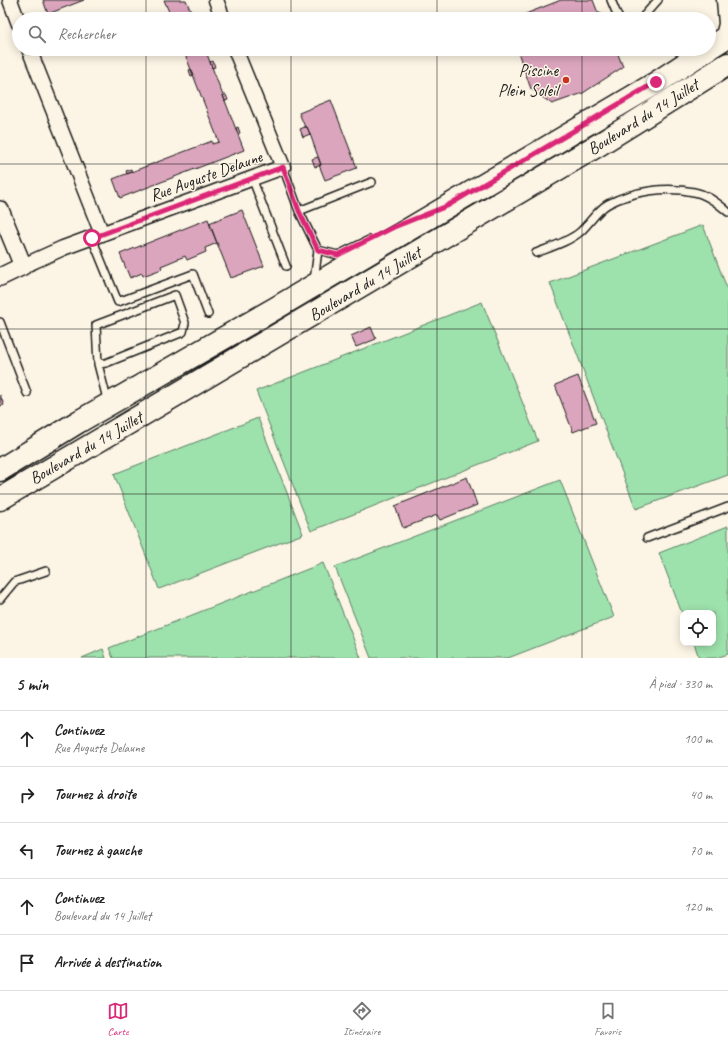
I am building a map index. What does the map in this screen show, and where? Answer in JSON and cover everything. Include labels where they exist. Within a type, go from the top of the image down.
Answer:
[{"type":"main road","name":"Boulevard du 14 Juillet","points":[[0,470],[656,82],[697,56]]},
{"type":"main road","name":"Boulevard du 14 Juillet","points":[[0,499],[600,144],[728,64]]},
{"type":"street","points":[[10,0],[14,12]]},
{"type":"street","points":[[216,0],[220,12]]},
{"type":"street","points":[[717,43],[726,24],[724,0]]},
{"type":"street","points":[[32,56],[97,236]]},
{"type":"street","name":"Rue Auguste Delaune","points":[[23,266],[97,236],[283,167],[238,56]]},
{"type":"street","points":[[0,210],[23,266],[0,277]]},
{"type":"lane","points":[[611,0],[616,12]]},
{"type":"lane","points":[[647,12],[658,0]]},
{"type":"lane","points":[[283,167],[299,211],[318,250],[314,285]]},
{"type":"lane","points":[[252,178],[286,266]]},
{"type":"lane","points":[[299,211],[372,182]]},
{"type":"lane","points":[[536,253],[560,244],[579,233],[607,205],[636,193],[664,189],[695,192],[712,200],[728,212]]},
{"type":"lane","points":[[407,221],[447,206]]},
{"type":"lane","points":[[97,236],[118,302],[193,274],[208,314]]},
{"type":"lane","points":[[318,250],[338,255],[375,237]]},
{"type":"lane","points":[[98,364],[106,363],[183,332],[185,323],[175,295],[96,325],[98,364],[109,405]]},
{"type":"lane","points":[[0,322],[27,393]]},
{"type":"lane","points":[[647,538],[728,507]]},
{"type":"lane","points":[[0,599],[14,582],[46,571]]},
{"type":"green space","points":[[703,225],[728,291],[728,475],[636,509],[550,283]]},
{"type":"green space","points":[[482,302],[538,441],[311,531],[256,391]]},
{"type":"green space","points":[[258,418],[303,534],[159,589],[114,474]]},
{"type":"green space","points":[[560,480],[614,617],[508,658],[371,658],[335,567]]},
{"type":"green space","points":[[728,526],[728,654],[716,658],[699,658],[695,646],[716,646],[716,610],[681,610],[659,553]]},
{"type":"green space","points":[[323,563],[361,658],[113,658],[109,648]]},
{"type":"green space","points":[[103,649],[106,658],[82,658]]},
{"type":"building","points":[[43,0],[84,0],[53,12],[47,12]]},
{"type":"building","points":[[164,0],[186,0],[191,12],[169,12]]},
{"type":"building","points":[[561,0],[593,0],[598,12],[531,12]]},
{"type":"building","points":[[186,56],[208,56],[244,150],[120,198],[113,179],[212,141],[212,144],[219,142]]},
{"type":"building","name":"Piscine Plein Soleil","points":[[519,56],[619,56],[623,67],[583,93],[552,104],[531,89]]},
{"type":"building","points":[[213,61],[215,67],[212,68],[210,62]]},
{"type":"building","points":[[191,69],[194,75],[191,76],[189,70]]},
{"type":"building","points":[[223,95],[226,95],[228,100],[225,101]]},
{"type":"building","points":[[331,100],[357,168],[325,180],[310,134],[299,113]]},
{"type":"building","points":[[238,127],[240,133],[238,134],[236,128]]},
{"type":"building","points":[[307,127],[310,134],[303,137],[300,129]]},
{"type":"building","points":[[318,157],[321,165],[315,167],[312,159]]},
{"type":"building","points":[[131,169],[132,172],[127,174],[126,171]]},
{"type":"building","points":[[242,210],[264,266],[231,278],[209,223]]},
{"type":"building","points":[[208,219],[217,243],[205,248],[206,252],[187,260],[185,256],[161,266],[162,269],[143,276],[142,273],[130,278],[120,254]]},
{"type":"building","points":[[371,327],[376,339],[356,347],[351,336]]},
{"type":"building","points":[[578,376],[596,423],[573,432],[555,385]]},
{"type":"building","points":[[0,395],[4,405],[0,406]]},
{"type":"building","points":[[467,477],[477,505],[440,520],[437,515],[403,528],[395,506]]},
{"type":"place","name":"Piscine Plein Soleil","points":[[566,80]]},
{"type":"route","points":[[92,238],[283,167],[299,211],[318,250],[338,255],[394,227],[447,206],[532,154],[656,82]]}]
